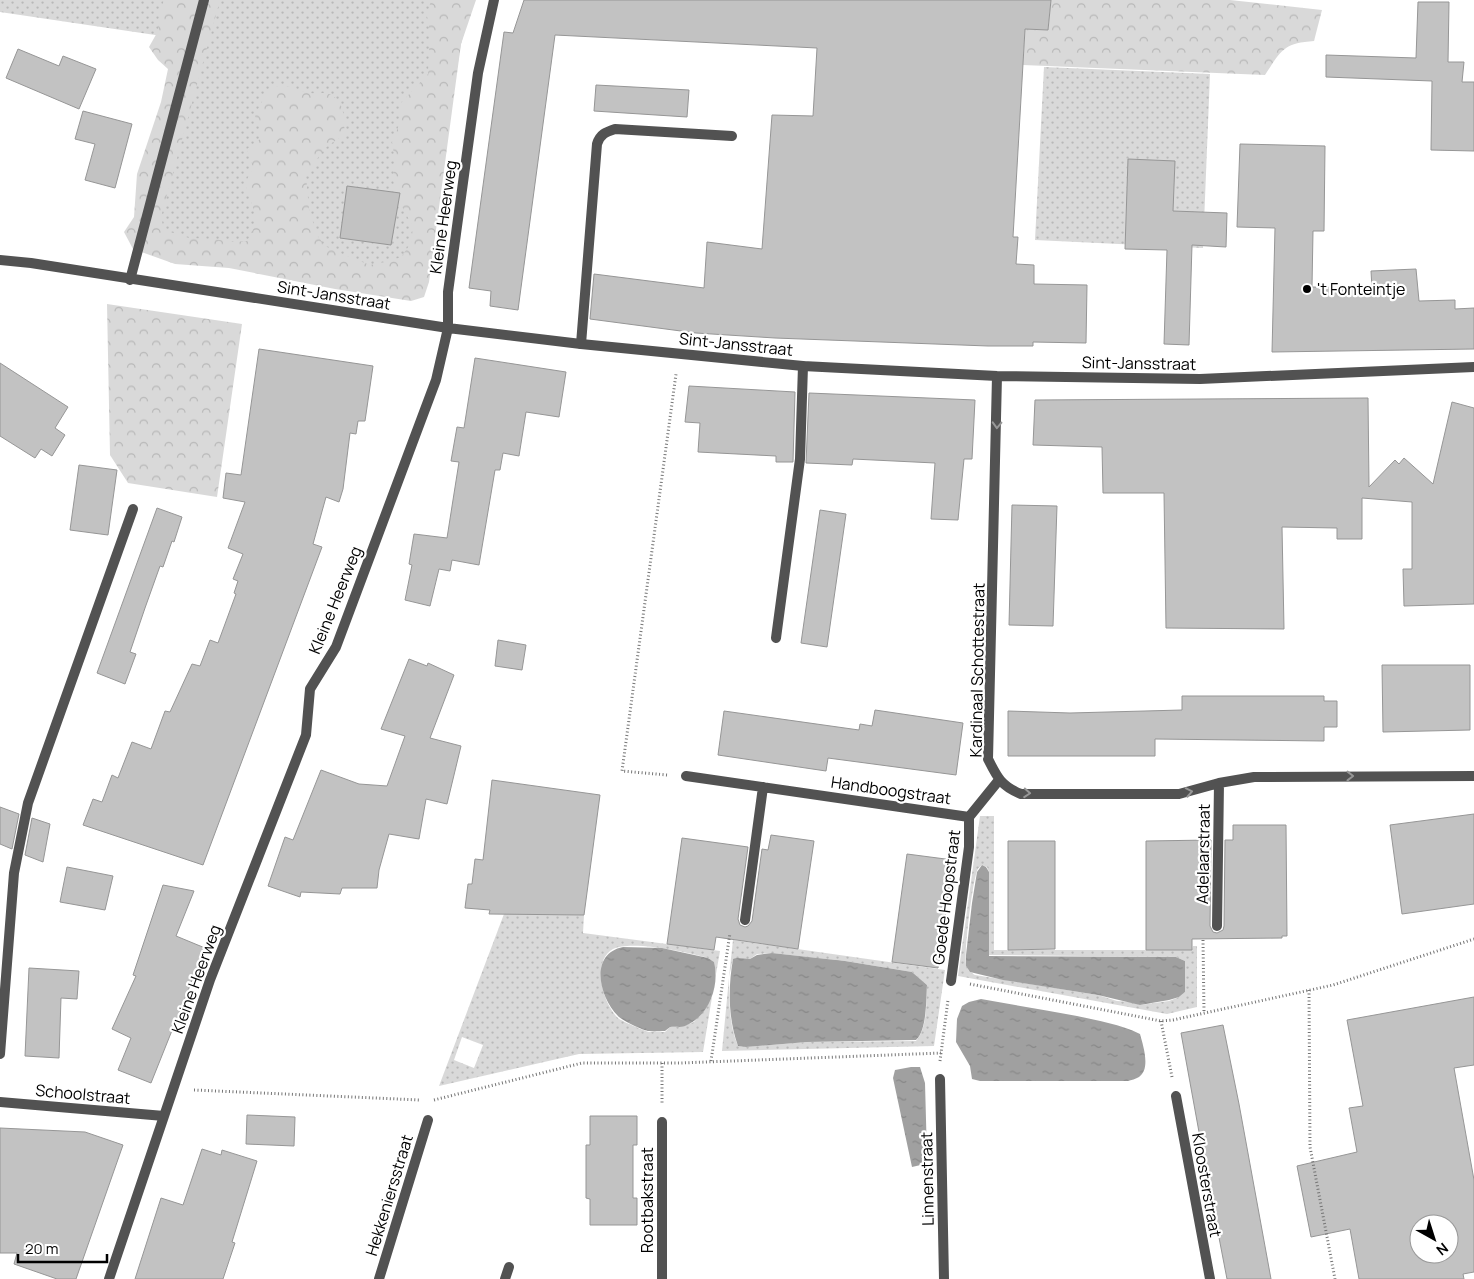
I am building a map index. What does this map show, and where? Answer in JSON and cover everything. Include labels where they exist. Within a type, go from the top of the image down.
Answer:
[{"type":"street","points":[[130,280],[204,0]]},
{"type":"street","name":"Kleine Heerweg","points":[[109,1279],[210,980],[306,735],[310,689],[336,647],[436,380],[448,328],[448,292],[476,82],[494,0]]},
{"type":"street","points":[[581,344],[599,137],[615,129],[732,136]]},
{"type":"street","name":"Sint-Jansstraat","points":[[0,260],[31,263],[130,280],[448,328],[581,344],[803,366],[997,376],[1200,379],[1474,367]]},
{"type":"street","points":[[776,638],[800,459],[803,366]]},
{"type":"street","name":"Kardinaal Schottestraat","points":[[997,376],[988,759],[999,780]]},
{"type":"street","points":[[0,1054],[14,873],[28,803],[132,508]]},
{"type":"street","name":"Handboogstraat","points":[[686,776],[969,817],[999,780]]},
{"type":"street","points":[[999,780],[1011,790],[1021,794],[1179,794],[1219,783],[1254,777],[1474,776]]},
{"type":"street","name":"Adelaarstraat","points":[[1217,926],[1219,783]]},
{"type":"street","points":[[745,920],[763,787]]},
{"type":"street","name":"Goede Hoopstraat","points":[[951,981],[969,847],[969,817]]},
{"type":"street","name":"Linnenstraat","points":[[940,1079],[944,1279]]},
{"type":"street","name":"Kloosterstraat","points":[[1176,1096],[1210,1279]]},
{"type":"street","name":"Schoolstraat","points":[[0,1102],[164,1116]]},
{"type":"street","name":"Hekkeniersstraat","points":[[379,1279],[428,1120]]},
{"type":"street","name":"Rootbakstraat","points":[[662,1122],[662,1279]]},
{"type":"street","points":[[505,1279],[509,1267]]},
{"type":"path","points":[[679,353],[622,771],[686,776]]},
{"type":"path","points":[[711,1061],[730,934],[745,920]]},
{"type":"path","points":[[1204,1012],[1203,938],[1217,926]]},
{"type":"path","points":[[940,1079],[941,1053],[951,981],[1161,1021],[1333,985],[1474,939]]},
{"type":"path","points":[[1309,990],[1310,1147],[1335,1279]]},
{"type":"path","points":[[1161,1021],[1176,1096]]},
{"type":"path","points":[[174,1088],[435,1100],[582,1063],[711,1061],[941,1053]]},
{"type":"path","points":[[662,1062],[662,1122]]},
{"type":"green space","points":[[0,0],[473,0],[461,44],[420,290],[133,249],[189,40],[0,12]]},
{"type":"green space","points":[[164,0],[220,0],[161,217],[164,230],[189,238],[233,242],[247,241],[252,233],[255,219],[245,183],[253,168],[247,149],[260,139],[260,128],[255,116],[264,98],[270,91],[278,86],[286,86],[309,93],[329,94],[341,106],[344,117],[344,135],[324,149],[306,176],[309,209],[317,235],[325,246],[370,265],[401,257],[411,243],[413,227],[399,201],[393,180],[395,160],[392,142],[399,125],[399,105],[428,74],[430,33],[427,16],[431,0],[476,0],[461,44],[429,282],[424,297],[411,301],[335,289],[229,268],[175,264],[133,249],[124,232],[134,217],[137,174],[161,102],[168,69],[158,60],[149,47],[158,31],[159,14]]},
{"type":"green space","points":[[1051,0],[1230,0],[1322,10],[1314,41],[1289,46],[1279,54],[1265,75],[1023,65],[1025,29],[1048,30]]},
{"type":"green space","points":[[1044,67],[1210,74],[1203,248],[1035,240]]},
{"type":"green space","points":[[107,304],[242,324],[217,497],[128,483],[110,455]]},
{"type":"green space","points":[[980,816],[994,816],[994,950],[1192,950],[1193,946],[1197,946],[1197,1007],[1167,1014],[958,976]],"holes":[[[982,865],[987,867],[989,872],[989,955],[1176,957],[1185,961],[1185,992],[1169,1001],[1140,1005],[1134,1002],[1117,1001],[1098,995],[973,974],[966,964],[969,918],[977,871]]]},
{"type":"green space","points":[[504,914],[584,915],[583,933],[720,951],[716,974],[714,962],[708,958],[646,946],[613,949],[606,955],[602,963],[601,972],[604,993],[613,1012],[618,1018],[649,1032],[665,1032],[670,1027],[681,1027],[694,1022],[712,997],[703,1052],[579,1054],[439,1086]],"holes":[[[462,1037],[483,1045],[474,1068],[454,1060]]]},
{"type":"green space","points":[[733,940],[945,970],[934,1046],[722,1051],[729,978],[731,1021],[738,1046],[807,1042],[916,1041],[923,1029],[926,1014],[927,985],[912,972],[845,961],[772,953],[757,954],[750,959],[733,959],[729,977]]},
{"type":"water","points":[[982,865],[989,872],[989,956],[1176,957],[1185,961],[1185,992],[1179,997],[1169,1000],[1140,1005],[1098,995],[1003,980],[970,972],[966,966],[966,955],[977,872]]},
{"type":"water","points":[[623,947],[662,948],[708,958],[714,962],[714,990],[701,1015],[685,1026],[670,1027],[665,1031],[642,1029],[620,1018],[611,1008],[602,988],[601,967],[605,958],[612,951]]},
{"type":"water","points":[[772,953],[845,961],[912,972],[927,985],[925,1014],[920,1035],[916,1040],[807,1042],[738,1046],[732,1025],[730,1003],[733,959],[750,959],[757,955]]},
{"type":"water","points":[[981,999],[1101,1021],[1140,1034],[1145,1057],[1143,1073],[1138,1078],[1128,1081],[980,1081],[972,1079],[970,1066],[956,1042],[957,1019],[962,1006]]},
{"type":"water","points":[[920,1067],[925,1083],[927,1156],[927,1163],[912,1167],[893,1078],[895,1070]]},
{"type":"building","points":[[524,0],[1051,0],[1048,30],[1025,29],[1013,237],[1018,237],[1016,264],[1034,265],[1034,284],[1087,285],[1086,343],[1033,342],[1033,346],[988,346],[775,338],[696,333],[590,319],[594,274],[704,288],[707,242],[762,249],[772,115],[813,116],[817,48],[555,35],[518,310],[490,306],[491,291],[469,288],[504,32],[513,33]]},
{"type":"building","points":[[1418,2],[1449,2],[1448,62],[1464,62],[1462,82],[1474,82],[1474,151],[1431,150],[1432,81],[1326,77],[1326,55],[1416,58]]},
{"type":"building","points":[[18,49],[59,66],[63,56],[96,69],[79,109],[6,78]]},
{"type":"building","points":[[596,85],[689,90],[687,117],[594,111]]},
{"type":"building","points":[[83,111],[132,124],[115,188],[85,180],[95,144],[75,139]]},
{"type":"building","points":[[1240,144],[1325,146],[1324,231],[1313,231],[1312,287],[1372,288],[1371,271],[1416,269],[1419,301],[1455,300],[1455,309],[1474,308],[1474,349],[1272,352],[1275,228],[1237,227]]},
{"type":"building","points":[[1128,159],[1175,161],[1173,211],[1227,213],[1226,247],[1192,245],[1189,345],[1164,344],[1167,250],[1125,249]]},
{"type":"building","points":[[347,186],[400,193],[391,245],[340,238]]},
{"type":"building","points":[[259,349],[373,366],[365,421],[358,421],[356,434],[350,433],[343,489],[339,502],[326,497],[313,544],[322,547],[203,865],[83,825],[93,799],[102,802],[112,775],[118,778],[132,742],[151,749],[165,711],[170,712],[192,664],[200,666],[210,640],[218,643],[236,594],[234,593],[238,581],[233,579],[243,554],[228,548],[245,502],[223,498],[226,473],[241,475]]},
{"type":"building","points":[[475,358],[566,372],[559,417],[526,412],[519,456],[503,453],[500,470],[495,470],[479,565],[452,560],[450,571],[439,569],[430,606],[405,600],[412,565],[409,564],[414,534],[447,538],[459,462],[451,461],[457,427],[464,428]]},
{"type":"building","points":[[0,363],[68,407],[55,428],[65,435],[52,456],[41,449],[35,458],[0,436]]},
{"type":"building","points":[[689,386],[795,392],[793,462],[776,462],[776,456],[698,452],[700,423],[685,422]]},
{"type":"building","points":[[809,393],[975,400],[972,459],[964,459],[958,520],[931,519],[935,463],[853,459],[852,465],[806,463]]},
{"type":"building","points":[[1368,398],[1369,487],[1395,460],[1399,464],[1404,458],[1433,484],[1452,402],[1474,408],[1474,604],[1404,606],[1403,569],[1412,569],[1412,502],[1362,498],[1362,539],[1337,539],[1337,528],[1282,527],[1284,629],[1166,628],[1164,493],[1103,493],[1102,447],[1033,445],[1035,400]]},
{"type":"building","points":[[79,465],[117,470],[108,535],[70,530]]},
{"type":"building","points":[[1012,505],[1057,506],[1053,626],[1009,625]]},
{"type":"building","points":[[157,508],[182,517],[174,542],[172,541],[163,567],[160,566],[145,608],[130,652],[136,654],[125,684],[97,673]]},
{"type":"building","points":[[820,510],[846,514],[827,647],[801,643]]},
{"type":"building","points":[[498,640],[526,645],[522,670],[495,666]]},
{"type":"building","points":[[409,659],[427,666],[428,663],[454,675],[430,738],[461,746],[447,804],[426,799],[419,839],[389,834],[379,870],[377,888],[342,888],[340,894],[301,892],[300,897],[268,886],[285,837],[293,840],[321,770],[359,784],[387,786],[405,736],[381,729]]},
{"type":"building","points":[[1382,665],[1470,665],[1470,730],[1383,732]]},
{"type":"building","points":[[1182,696],[1324,696],[1324,701],[1337,701],[1337,727],[1324,727],[1324,741],[1155,739],[1155,756],[1008,756],[1008,711],[1070,713],[1182,710]]},
{"type":"building","points":[[875,710],[963,723],[956,775],[828,758],[826,771],[718,755],[724,711],[859,730],[860,724],[872,726]]},
{"type":"building","points":[[492,780],[600,795],[584,915],[489,914],[490,910],[465,908],[468,884],[472,884],[475,859],[483,860]]},
{"type":"building","points":[[0,807],[19,814],[12,849],[0,844]]},
{"type":"building","points":[[1474,814],[1474,904],[1402,914],[1390,825]]},
{"type":"building","points":[[32,818],[50,824],[43,862],[25,855]]},
{"type":"building","points":[[1233,825],[1286,825],[1287,936],[1282,936],[1282,938],[1192,939],[1192,950],[1146,950],[1146,841],[1211,840],[1210,926],[1213,932],[1217,933],[1223,930],[1224,926],[1225,840],[1233,840]]},
{"type":"building","points":[[771,835],[814,841],[798,949],[716,937],[714,950],[667,944],[682,838],[748,847],[738,919],[740,925],[745,927],[752,921],[762,849],[768,850]]},
{"type":"building","points":[[1008,841],[1055,841],[1055,949],[1008,950]]},
{"type":"building","points":[[907,854],[953,860],[938,968],[892,962]]},
{"type":"building","points":[[67,867],[113,876],[105,910],[60,902]]},
{"type":"building","points":[[163,885],[194,891],[176,936],[205,948],[151,1083],[118,1070],[131,1038],[112,1029],[136,976],[133,975]]},
{"type":"building","points":[[29,968],[79,971],[77,999],[61,998],[59,1058],[25,1056]]},
{"type":"building","points":[[1474,997],[1474,1065],[1454,1068],[1474,1180],[1474,1272],[1463,1274],[1464,1279],[1359,1279],[1350,1229],[1311,1237],[1297,1166],[1357,1152],[1349,1108],[1363,1106],[1347,1020]]},
{"type":"building","points":[[1223,1025],[1271,1279],[1227,1279],[1205,1165],[1181,1033]]},
{"type":"building","points":[[247,1115],[295,1117],[294,1146],[246,1144]]},
{"type":"building","points":[[590,1116],[637,1116],[637,1145],[633,1145],[633,1198],[637,1198],[637,1225],[590,1225],[590,1199],[586,1198],[586,1145],[590,1145]]},
{"type":"building","points":[[0,1128],[85,1132],[123,1145],[76,1279],[57,1279],[14,1264],[17,1253],[0,1253]]},
{"type":"building","points":[[202,1149],[221,1155],[222,1150],[257,1161],[232,1242],[235,1243],[223,1279],[135,1279],[161,1198],[183,1205]]},
{"type":"place","name":"'t Fonteintje","points":[[1307,289]]}]
